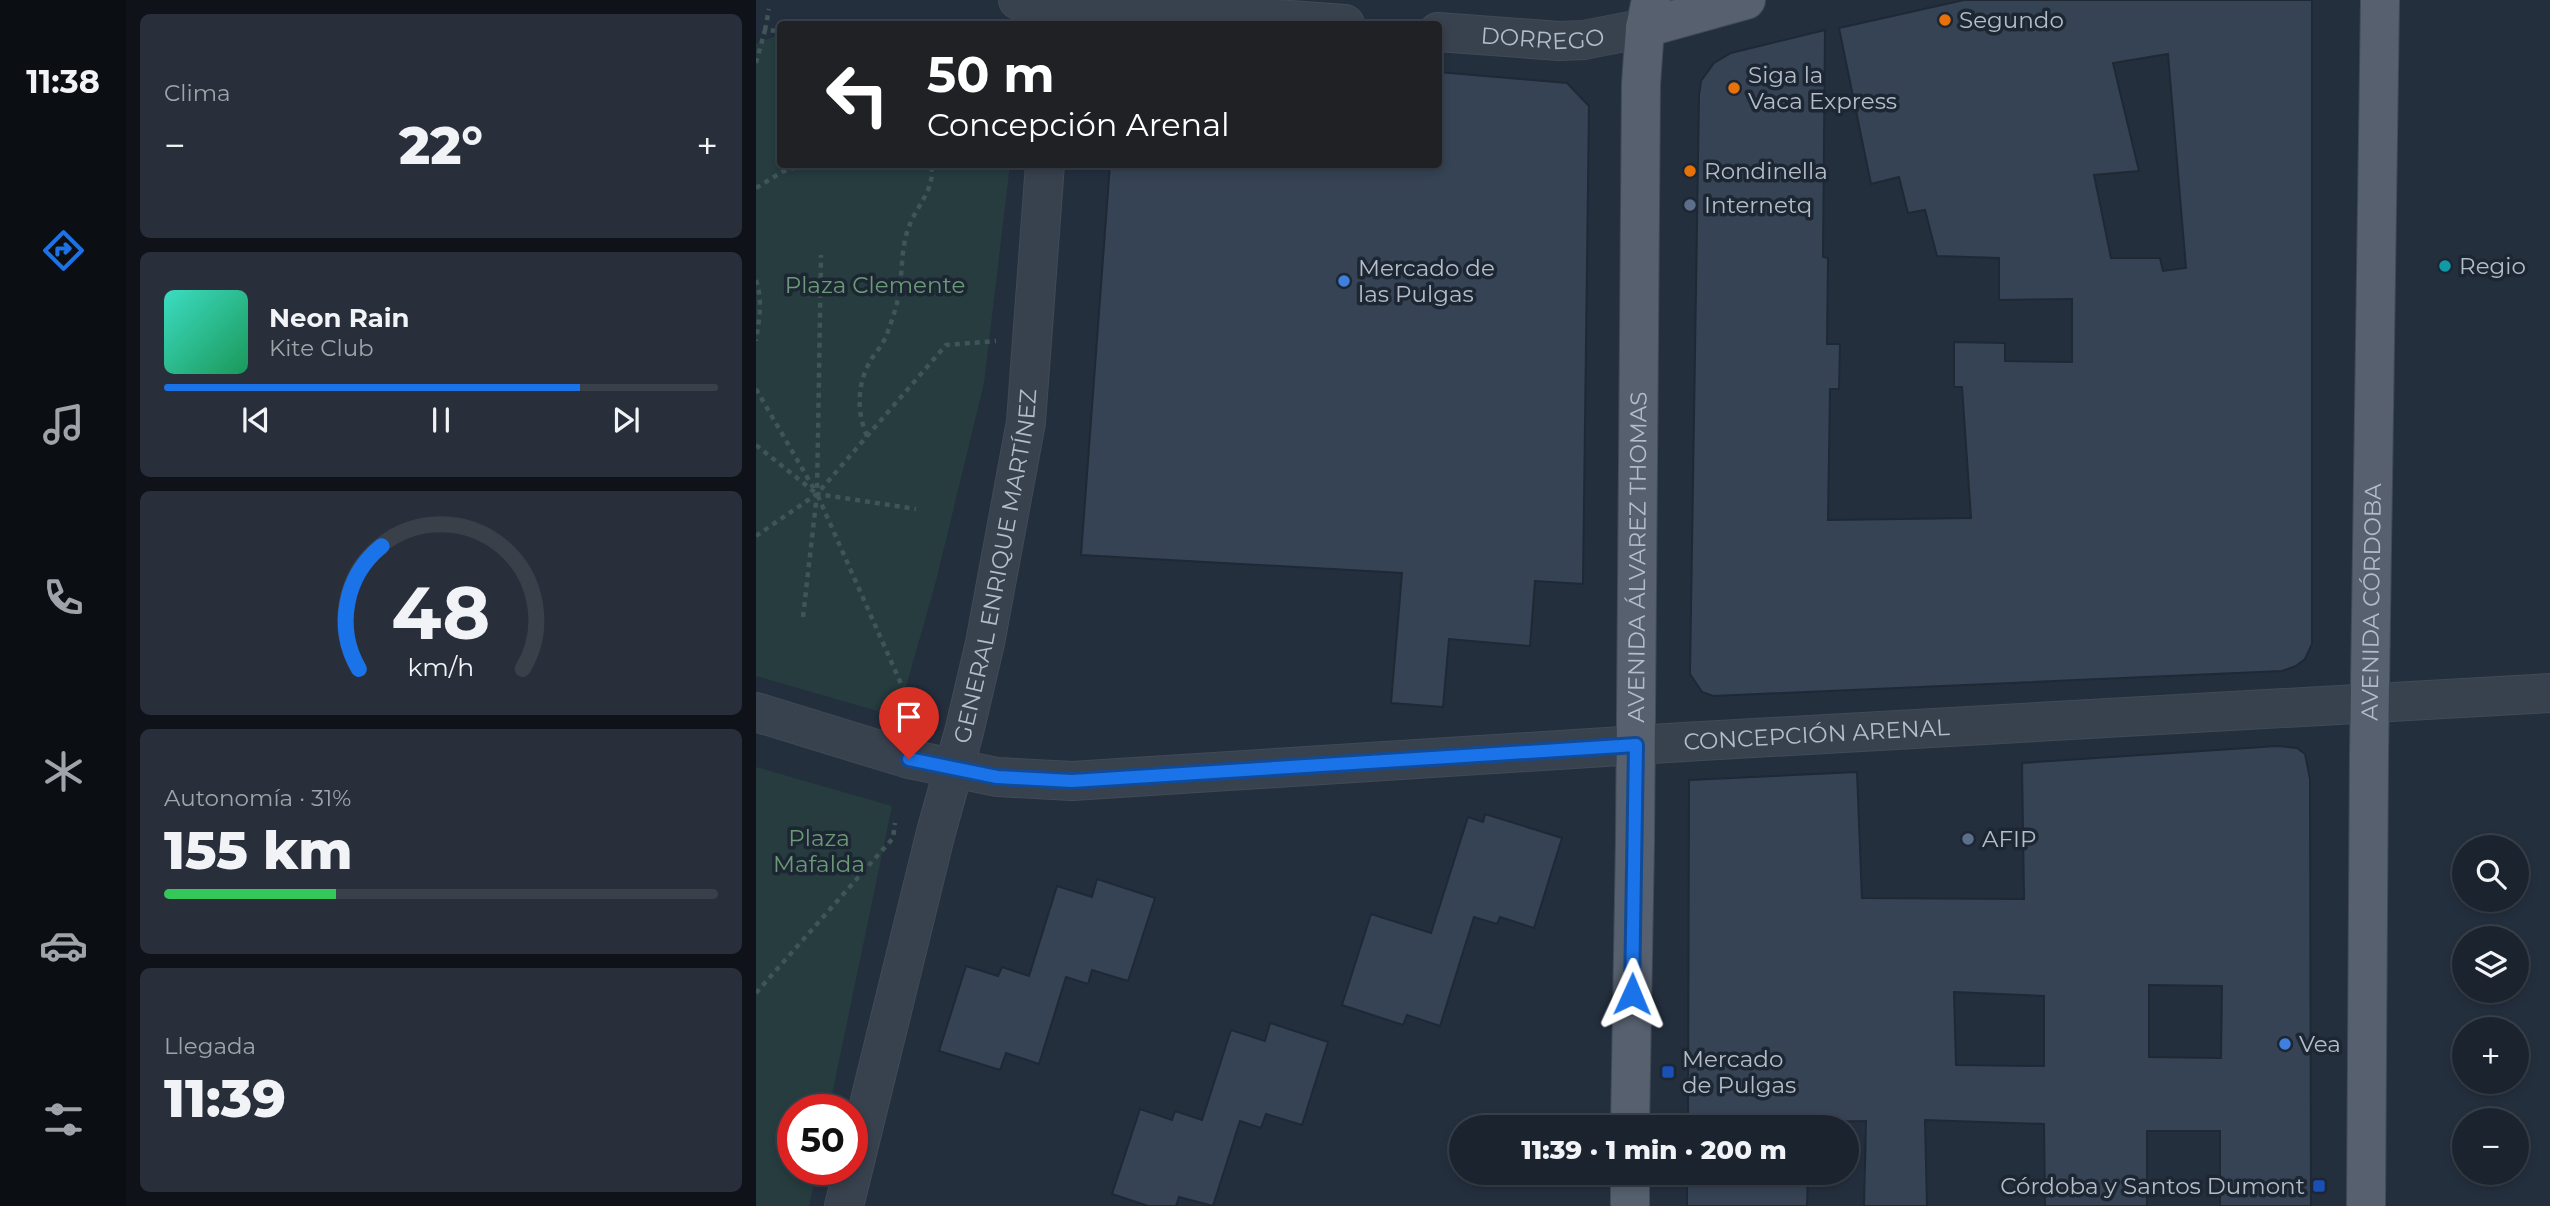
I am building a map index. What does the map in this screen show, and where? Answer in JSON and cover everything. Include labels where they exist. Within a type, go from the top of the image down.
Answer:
[{"type":"main road","points":[[1648,14],[1746,0]]},
{"type":"main road","name":"AVENIDA CÓRDOBA","points":[[2366,1206],[2380,0]]},
{"type":"main road","name":"AVENIDA ÁLVAREZ THOMAS","points":[[1630,1115],[1641,84],[1648,14]]},
{"type":"main road","points":[[1630,1185],[1630,1206]]},
{"type":"street","points":[[1018,0],[1059,14],[1259,21]]},
{"type":"street","name":"DORREGO","points":[[1442,32],[1559,41],[1584,40],[1648,14]]},
{"type":"street","name":"GENERAL ENRIQUE MARTÍNEZ","points":[[844,1206],[985,643],[1026,422],[1045,168]]},
{"type":"street","name":"CONCEPCIÓN ARENAL","points":[[756,712],[909,759],[997,777],[1072,781],[1636,745],[2550,693]]},
{"type":"path","points":[[756,63],[769,9]]},
{"type":"path","points":[[765,30],[777,31]]},
{"type":"path","points":[[756,188],[793,168]]},
{"type":"path","points":[[867,436],[859,410],[864,376],[886,337],[893,316],[906,237],[914,215],[927,195],[932,168]]},
{"type":"path","points":[[803,617],[817,494],[821,255]]},
{"type":"path","points":[[756,281],[761,296],[756,341]]},
{"type":"path","points":[[756,536],[817,494],[946,345],[1031,336]]},
{"type":"path","points":[[756,390],[817,494],[918,722]]},
{"type":"path","points":[[756,445],[817,494],[916,509]]},
{"type":"path","points":[[756,993],[893,838],[895,822]]},
{"type":"green space","name":"Plaza Clemente","points":[[777,35],[777,168],[1010,168],[984,383],[936,581],[901,704],[881,712],[756,676],[756,44]]},
{"type":"green space","name":"Plaza Mafalda","points":[[756,767],[892,806],[832,1094],[777,1094],[777,1185],[814,1185],[809,1206],[756,1206]]},
{"type":"building","points":[[1964,0],[2312,0],[2312,644],[2305,659],[2296,666],[2282,671],[1713,696],[1702,692],[1690,674],[1699,95],[1701,81],[1714,63],[1731,53],[1825,30],[1823,257],[1828,258],[1827,344],[1840,344],[1839,389],[1830,389],[1828,520],[1971,518],[1962,387],[1954,387],[1954,342],[2005,343],[2005,361],[2072,362],[2072,299],[1999,300],[1999,258],[1937,256],[1925,210],[1908,213],[1899,177],[1871,184],[1839,28]],"holes":[[[2168,54],[2186,268],[2163,271],[2160,258],[2111,258],[2094,175],[2139,171],[2113,63]]]},
{"type":"building","name":"Mercado de las Pulgas","points":[[1442,72],[1567,83],[1589,106],[1583,584],[1535,581],[1530,646],[1449,639],[1443,707],[1391,703],[1402,573],[1081,555],[1110,168],[1442,168]]},
{"type":"building","points":[[2277,746],[2297,748],[2305,754],[2310,779],[2311,1206],[2220,1206],[2220,1131],[2147,1131],[2147,1206],[2045,1206],[2044,1124],[1925,1120],[1927,1206],[1864,1206],[1866,1121],[1859,1121],[1859,1115],[1688,1115],[1689,780],[1857,772],[1862,898],[2024,899],[2022,763]],"holes":[[[2149,985],[2222,986],[2221,1058],[2149,1057]],[[1954,992],[2044,996],[2044,1066],[1956,1065]]]},
{"type":"building","points":[[1485,814],[1562,838],[1534,928],[1500,917],[1497,924],[1474,917],[1440,1026],[1407,1015],[1403,1025],[1342,1005],[1371,914],[1431,933],[1468,817],[1483,822]]},
{"type":"building","points":[[1097,879],[1155,898],[1128,981],[1092,970],[1088,984],[1066,977],[1039,1064],[1006,1053],[1000,1070],[939,1051],[966,966],[998,976],[1002,967],[1029,976],[1057,886],[1092,897]]},
{"type":"building","points":[[1270,1023],[1328,1042],[1302,1125],[1266,1114],[1261,1128],[1240,1121],[1213,1206],[1179,1197],[1176,1206],[1148,1206],[1112,1194],[1140,1109],[1172,1120],[1175,1111],[1202,1120],[1231,1030],[1265,1041]]},
{"type":"building","points":[[1687,1185],[1808,1185],[1807,1206],[1687,1206]]},
{"type":"place","name":"Segundo","points":[[1945,20]]},
{"type":"place","name":"Siga la Vaca Express","points":[[1734,88]]},
{"type":"place","name":"Rondinella","points":[[1690,171]]},
{"type":"place","name":"Internetq","points":[[1690,205]]},
{"type":"place","name":"Regio","points":[[2445,266]]},
{"type":"place","name":"Mercado de las Pulgas","points":[[1344,281]]},
{"type":"place","name":"AFIP","points":[[1968,839]]},
{"type":"place","name":"Vea","points":[[2285,1044]]},
{"type":"place","name":"Mercado de Pulgas","points":[[1668,1072]]},
{"type":"place","name":"Córdoba y Santos Dumont","points":[[2319,1186]]},
{"type":"route","points":[[909,759],[997,777],[1072,781],[1636,745],[1632,994]]}]
